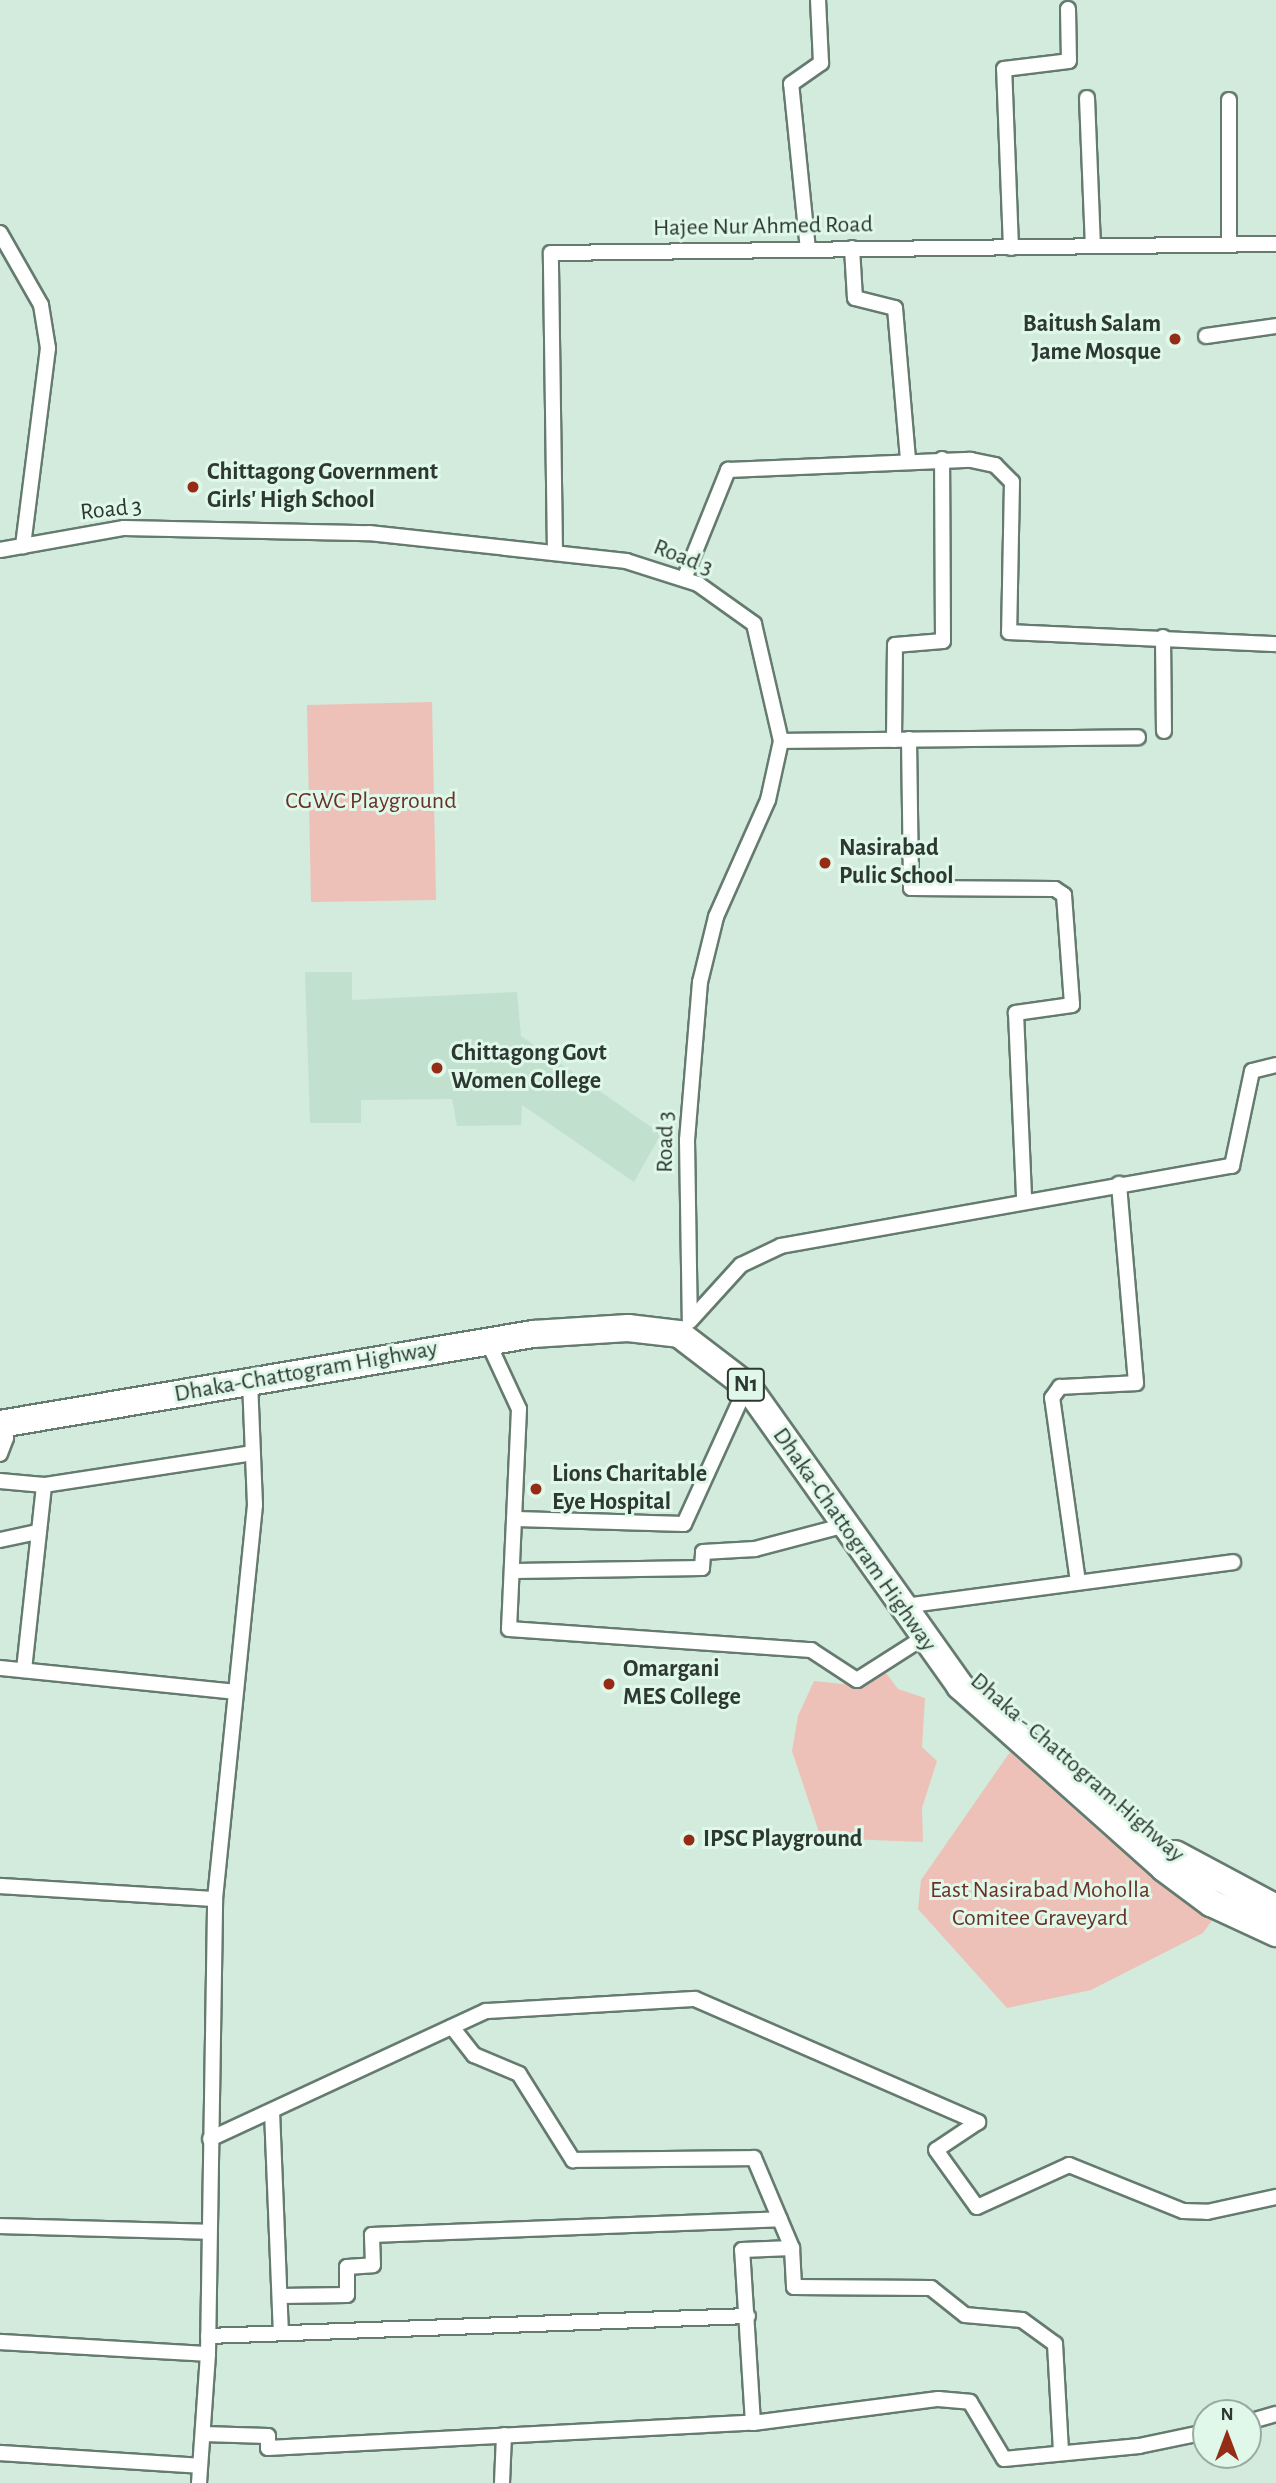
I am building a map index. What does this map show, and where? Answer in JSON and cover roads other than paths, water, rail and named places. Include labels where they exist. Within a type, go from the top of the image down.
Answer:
[{"type":"highway","points":[[1,1420],[494,1326],[630,1313],[690,1321]]},
{"type":"highway","name":"Dhaka - Chattogram Highway","points":[[690,1321],[772,1390],[908,1609],[965,1671],[1132,1822],[1198,1872],[1276,1908]]},
{"type":"highway","name":"Dhaka-Chattogram Highway","points":[[1,1420],[488,1340],[660,1330],[695,1341],[747,1386],[842,1526],[908,1609],[921,1639],[995,1718],[1164,1868],[1211,1903],[1276,1933]]},
{"type":"street","points":[[808,250],[791,84],[821,63],[818,0]]},
{"type":"street","points":[[1011,247],[1004,69],[1069,61],[1068,9]]},
{"type":"street","points":[[1087,99],[1093,246]]},
{"type":"street","points":[[1228,100],[1228,245]]},
{"type":"street","points":[[0,233],[41,305],[48,348],[23,546]]},
{"type":"street","name":"Hajee Nur Ahmed Road","points":[[555,553],[551,253],[1276,244]]},
{"type":"street","points":[[852,248],[855,298],[895,308],[908,459]]},
{"type":"street","points":[[1206,336],[1276,326]]},
{"type":"street","points":[[894,740],[895,645],[943,641],[942,459]]},
{"type":"street","points":[[684,579],[728,470],[942,459],[995,465],[1012,482],[1009,632],[1276,643]]},
{"type":"street","name":"Road 3","points":[[0,550],[124,528],[369,533],[626,561],[684,579],[754,624],[781,741],[768,800],[716,917],[700,982],[687,1140],[690,1321]]},
{"type":"street","points":[[1163,637],[1164,731]]},
{"type":"street","points":[[781,741],[1138,737]]},
{"type":"street","points":[[909,739],[911,888],[1055,889],[1064,895],[1072,1005],[1016,1013],[1024,1199]]},
{"type":"street","points":[[690,1321],[741,1265],[781,1246],[1024,1199],[1232,1166],[1252,1071],[1276,1065]]},
{"type":"street","points":[[1078,1582],[1052,1398],[1060,1387],[1136,1383],[1119,1184]]},
{"type":"street","points":[[488,1340],[519,1409],[515,1571],[509,1629],[811,1650],[857,1680],[921,1639]]},
{"type":"street","points":[[199,2483],[208,2354],[215,1899],[234,1692],[256,1505],[250,1381]]},
{"type":"street","points":[[516,1519],[684,1524],[747,1386]]},
{"type":"street","points":[[0,1454],[1,1420]]},
{"type":"street","points":[[0,1481],[44,1485],[253,1453]]},
{"type":"street","points":[[24,1670],[44,1485]]},
{"type":"street","points":[[515,1571],[702,1568],[703,1552],[755,1549],[842,1526]]},
{"type":"street","points":[[0,1540],[39,1532]]},
{"type":"street","points":[[908,1609],[1078,1582],[1233,1562]]},
{"type":"street","points":[[0,1668],[234,1692]]},
{"type":"street","points":[[0,1886],[215,1899]]},
{"type":"street","points":[[210,2139],[452,2026],[493,2010],[695,1999],[978,2122],[936,2150],[977,2207],[1069,2165],[1183,2211],[1207,2212],[1276,2197]]},
{"type":"street","points":[[452,2026],[474,2054],[519,2074],[573,2160],[754,2158],[792,2248],[794,2287],[931,2288],[965,2315],[1022,2320],[1055,2344],[1061,2452]]},
{"type":"street","points":[[272,2111],[281,2333]]},
{"type":"street","points":[[280,2295],[347,2295],[347,2267],[373,2265],[372,2235],[780,2219]]},
{"type":"street","points":[[0,2227],[209,2232]]},
{"type":"street","points":[[753,2423],[742,2250],[792,2248]]},
{"type":"street","points":[[208,2336],[748,2316]]},
{"type":"street","points":[[0,2342],[208,2354]]},
{"type":"street","points":[[202,2434],[268,2436],[268,2448],[753,2423],[891,2400],[970,2402],[1004,2459],[1192,2434]]},
{"type":"street","points":[[502,2483],[504,2435]]},
{"type":"street","points":[[0,2453],[200,2466]]},
{"type":"place","name":"Baitush Salam Jame Mosque","points":[[1175,339]]},
{"type":"place","name":"Chittagong Government Girls' High School","points":[[193,487]]},
{"type":"place","name":"Nasirabad Pulic School","points":[[825,863]]},
{"type":"place","name":"Chittagong Govt Women College","points":[[437,1068]]},
{"type":"place","name":"Lions Charitable Eye Hospital","points":[[536,1489]]},
{"type":"place","name":"Omargani MES College","points":[[609,1684]]},
{"type":"place","name":"IPSC Playground","points":[[689,1840]]},
{"type":"park label","name":"CGWC Playground","points":[[371,802]]},
{"type":"park label","name":"East Nasirabad Moholla Comitee Graveyard","points":[[1040,1905]]}]
